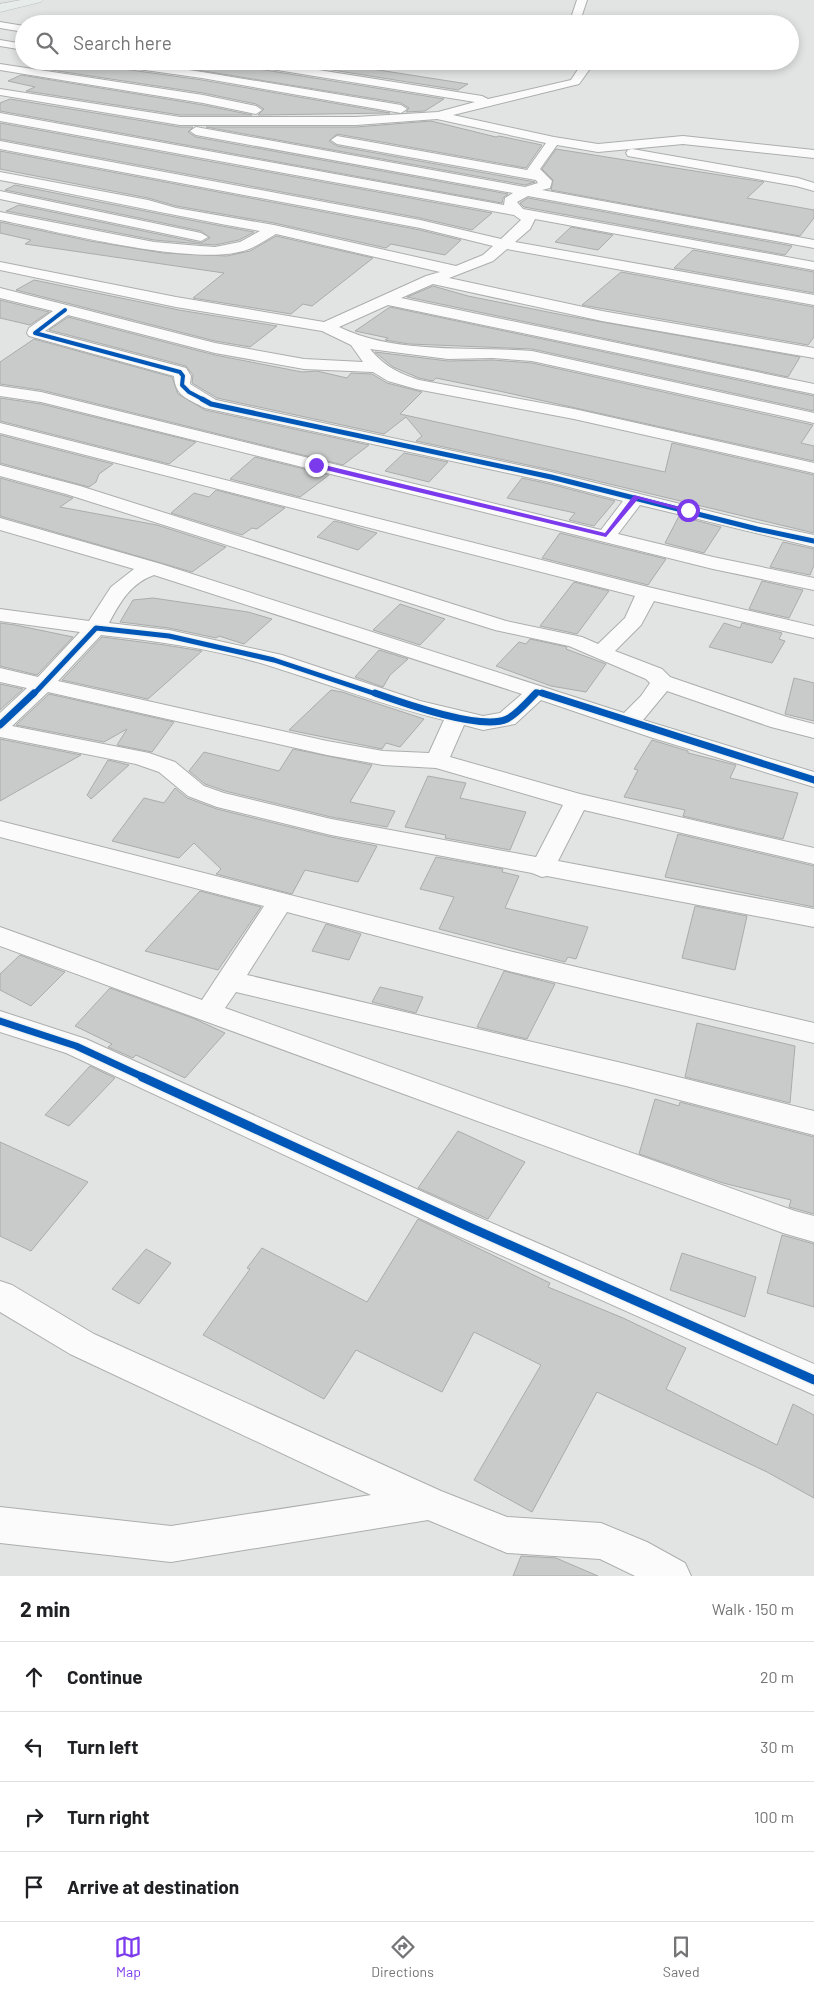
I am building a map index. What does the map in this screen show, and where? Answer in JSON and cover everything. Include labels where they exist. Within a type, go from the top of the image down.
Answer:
[{"type":"main road","points":[[0,8],[37,0]]},
{"type":"street","points":[[577,15],[582,0]]},
{"type":"street","points":[[0,25],[15,28]]},
{"type":"street","points":[[1,43],[15,45]]},
{"type":"street","points":[[0,67],[15,70]]},
{"type":"street","points":[[18,70],[203,99],[297,127]]},
{"type":"street","points":[[95,83],[116,70]]},
{"type":"street","points":[[161,70],[437,115],[554,141],[688,162],[814,187]]},
{"type":"street","points":[[295,70],[492,102]]},
{"type":"street","points":[[127,140],[175,123],[226,120],[297,127],[437,115],[574,82],[583,70]]},
{"type":"street","points":[[0,92],[81,104],[524,192],[814,244]]},
{"type":"street","points":[[20,149],[81,104]]},
{"type":"street","points":[[0,117],[40,134],[60,128],[814,266]]},
{"type":"street","points":[[326,327],[431,279],[488,258],[506,245],[525,226],[528,219],[511,206],[510,201],[524,192],[545,185],[545,181],[537,176],[327,139]]},
{"type":"street","points":[[598,148],[683,140],[814,154]]},
{"type":"street","points":[[537,176],[533,170],[554,141]]},
{"type":"street","points":[[2,147],[420,224],[506,245],[814,300]]},
{"type":"street","points":[[146,173],[185,152]]},
{"type":"street","points":[[0,176],[148,204],[174,212],[274,228],[457,271]]},
{"type":"street","points":[[0,195],[244,246]]},
{"type":"street","points":[[420,224],[450,200]]},
{"type":"street","points":[[0,216],[154,246],[215,251],[244,246],[274,228]]},
{"type":"street","points":[[0,266],[157,298],[326,327],[357,342],[448,354],[532,356],[814,418]]},
{"type":"street","points":[[431,279],[602,316],[814,353]]},
{"type":"street","points":[[0,293],[215,348],[320,366],[376,367]]},
{"type":"street","points":[[388,300],[814,389]]},
{"type":"street","points":[[65,310],[35,331],[35,333],[173,369],[183,376],[182,385],[189,392],[211,404],[366,436],[636,497],[757,529],[814,541]]},
{"type":"street","points":[[357,342],[376,367],[394,377],[416,384],[574,414],[814,468]]},
{"type":"street","points":[[0,391],[41,397],[713,563],[814,584]]},
{"type":"street","points":[[199,437],[236,410]]},
{"type":"street","points":[[0,428],[647,593],[814,632]]},
{"type":"street","points":[[0,470],[73,490],[502,626],[575,641],[654,674],[662,682],[779,722],[814,731]]},
{"type":"street","points":[[606,536],[636,497]]},
{"type":"street","points":[[0,524],[154,568],[628,722],[814,780]]},
{"type":"street","points":[[0,725],[44,684],[96,628],[126,580],[138,572],[154,568]]},
{"type":"street","points":[[601,653],[634,621],[647,593]]},
{"type":"street","points":[[0,615],[169,636],[274,660],[456,718],[483,723],[496,723],[507,719],[538,692]]},
{"type":"street","points":[[0,675],[327,748],[383,758],[436,761],[577,801],[814,856]]},
{"type":"street","points":[[628,722],[649,701],[662,682]]},
{"type":"street","points":[[436,761],[456,718]]},
{"type":"street","points":[[0,730],[141,758],[167,767],[196,791],[217,799],[349,831],[542,869],[814,918]]},
{"type":"street","points":[[542,869],[577,801]]},
{"type":"street","points":[[0,829],[513,962],[814,1033]]},
{"type":"street","points":[[208,1013],[231,981],[280,902]]},
{"type":"street","points":[[0,936],[794,1224],[814,1229]]},
{"type":"street","points":[[231,981],[626,1075],[814,1123]]},
{"type":"street","points":[[0,1021],[76,1046],[466,1226],[814,1380]]},
{"type":"street","points":[[0,1295],[82,1344],[428,1503],[507,1535],[601,1541],[634,1555],[672,1576]]},
{"type":"street","points":[[0,1525],[171,1544],[428,1503]]},
{"type":"building","points":[[51,70],[131,70],[202,80],[390,113],[258,115],[264,109],[256,104],[203,93]]},
{"type":"building","points":[[198,70],[265,70],[444,99],[425,111],[406,112],[409,108],[401,103]]},
{"type":"building","points":[[332,70],[379,70],[468,84],[458,90]]},
{"type":"building","points":[[21,75],[252,115],[180,115],[26,91],[35,87],[8,81]]},
{"type":"building","points":[[10,99],[180,127],[193,127],[188,132],[196,137],[508,194],[503,198],[502,203],[0,111],[0,103]]},
{"type":"building","points":[[431,121],[496,137],[542,145],[526,168],[337,134],[329,141],[337,146],[535,182],[525,185],[206,127],[356,127]]},
{"type":"building","points":[[0,123],[492,213],[472,230],[420,218],[0,139]]},
{"type":"building","points":[[556,149],[764,182],[747,198],[814,210],[814,218],[800,236],[551,190],[553,180],[542,169]]},
{"type":"building","points":[[0,151],[420,230],[461,240],[445,255],[391,244],[386,248],[274,223],[176,206],[148,198],[0,169]]},
{"type":"building","points":[[15,185],[254,232],[239,240],[215,245],[200,244],[154,240],[6,211],[19,205],[201,243],[210,238],[201,231],[5,190]]},
{"type":"building","points":[[528,198],[792,246],[785,255],[524,207],[520,203]]},
{"type":"building","points":[[0,222],[90,241],[163,253],[227,256],[250,251],[276,236],[373,258],[312,306],[303,304],[291,314],[193,298],[224,273],[25,244],[31,240],[0,233]]},
{"type":"building","points":[[571,227],[613,235],[598,250],[555,242]]},
{"type":"building","points":[[693,250],[814,272],[814,293],[674,268]]},
{"type":"building","points":[[621,272],[814,307],[814,337],[808,345],[582,305]]},
{"type":"building","points":[[34,280],[179,310],[277,326],[250,347],[215,341],[16,290]]},
{"type":"building","points":[[433,286],[468,296],[568,316],[800,357],[788,377],[407,297]]},
{"type":"building","points":[[0,300],[49,312],[30,325],[0,318]]},
{"type":"building","points":[[390,307],[814,396],[814,411],[532,349],[409,344],[385,340],[388,338],[355,331]]},
{"type":"building","points":[[68,317],[215,355],[302,372],[317,371],[347,378],[351,373],[372,374],[387,383],[422,392],[400,414],[665,472],[672,443],[814,475],[814,533],[551,470],[416,441],[422,436],[406,417],[384,434],[217,398],[192,383],[193,375],[186,366],[49,330]]},
{"type":"building","points":[[34,339],[172,377],[178,394],[205,410],[369,445],[343,465],[41,390],[0,384],[0,362]]},
{"type":"building","points":[[375,352],[448,361],[492,360],[532,363],[813,425],[801,443],[814,446],[814,461],[499,391],[436,378],[433,381],[419,378],[393,367]]},
{"type":"building","points":[[0,398],[41,404],[196,442],[169,464],[0,421]]},
{"type":"building","points":[[0,435],[113,464],[99,474],[96,482],[89,487],[0,463]]},
{"type":"building","points":[[404,453],[448,462],[429,482],[385,471]]},
{"type":"building","points":[[255,457],[329,475],[300,497],[230,479]]},
{"type":"building","points":[[0,478],[73,498],[60,507],[157,525],[226,547],[192,572],[0,516]]},
{"type":"building","points":[[522,478],[615,501],[594,526],[569,520],[575,513],[507,498]]},
{"type":"building","points":[[216,490],[285,508],[257,529],[252,528],[242,535],[171,513],[194,493],[209,497]]},
{"type":"building","points":[[679,516],[721,527],[704,553],[665,543]]},
{"type":"building","points":[[334,521],[377,533],[358,550],[317,537]]},
{"type":"building","points":[[560,533],[666,559],[648,585],[542,558]]},
{"type":"building","points":[[783,542],[814,549],[814,565],[810,575],[770,567]]},
{"type":"building","points":[[762,581],[803,590],[789,618],[749,609]]},
{"type":"building","points":[[574,582],[609,591],[577,634],[540,626]]},
{"type":"building","points":[[153,598],[248,612],[272,619],[244,644],[219,636],[216,638],[169,628],[120,622],[133,600]]},
{"type":"building","points":[[400,604],[445,619],[420,645],[373,630]]},
{"type":"building","points":[[0,623],[73,637],[37,675],[0,666]]},
{"type":"building","points":[[724,623],[740,628],[742,623],[782,633],[779,639],[785,641],[772,663],[709,647]]},
{"type":"building","points":[[102,637],[202,651],[148,699],[62,680]]},
{"type":"building","points":[[530,639],[567,647],[566,649],[606,664],[586,692],[551,686],[496,666],[519,642],[526,644]]},
{"type":"building","points":[[379,650],[408,659],[390,675],[383,687],[355,677]]},
{"type":"building","points":[[794,678],[814,683],[814,721],[785,714]]},
{"type":"building","points":[[0,684],[23,689],[0,710]]},
{"type":"building","points":[[331,690],[424,719],[400,747],[386,743],[382,749],[289,730]]},
{"type":"building","points":[[49,694],[174,722],[152,752],[117,745],[127,729],[104,742],[16,725]]},
{"type":"building","points":[[0,739],[81,755],[0,801]]},
{"type":"building","points":[[652,740],[688,751],[688,753],[736,765],[730,778],[798,793],[783,839],[683,816],[685,810],[624,797],[638,770],[634,769]]},
{"type":"building","points":[[293,749],[372,765],[350,802],[395,811],[387,827],[331,817],[225,791],[205,784],[189,771],[204,752],[279,771]]},
{"type":"building","points":[[108,760],[129,765],[91,799],[87,795]]},
{"type":"building","points":[[428,776],[466,783],[460,798],[526,812],[510,850],[445,838],[446,835],[405,827]]},
{"type":"building","points":[[175,788],[187,798],[217,809],[331,837],[377,846],[358,882],[305,870],[292,894],[216,874],[221,869],[194,843],[179,858],[112,841],[144,798],[164,803]]},
{"type":"building","points":[[678,834],[814,866],[814,907],[665,877]]},
{"type":"building","points":[[436,857],[503,869],[502,872],[519,876],[505,908],[588,927],[576,959],[568,957],[565,962],[439,929],[454,897],[420,889]]},
{"type":"building","points":[[200,891],[261,907],[218,970],[145,951]]},
{"type":"building","points":[[695,906],[747,916],[735,970],[682,958]]},
{"type":"building","points":[[326,924],[361,934],[349,960],[312,951]]},
{"type":"building","points":[[20,955],[65,972],[31,1006],[0,990],[0,974]]},
{"type":"building","points":[[504,971],[555,984],[527,1039],[477,1027]]},
{"type":"building","points":[[380,987],[423,997],[416,1013],[372,1002]]},
{"type":"building","points":[[110,988],[195,1019],[225,1033],[185,1078],[136,1055],[133,1058],[108,1047],[112,1044],[75,1026]]},
{"type":"building","points":[[697,1023],[795,1046],[790,1103],[685,1077]]},
{"type":"building","points":[[90,1066],[115,1078],[69,1126],[45,1115]]},
{"type":"building","points":[[655,1099],[679,1106],[680,1102],[814,1137],[814,1214],[789,1207],[791,1200],[723,1183],[639,1154]]},
{"type":"building","points":[[458,1131],[525,1162],[488,1219],[418,1188]]},
{"type":"building","points":[[0,1142],[88,1182],[31,1251],[0,1236]]},
{"type":"building","points":[[418,1219],[550,1283],[548,1287],[623,1318],[686,1348],[666,1389],[777,1445],[793,1404],[814,1415],[814,1498],[767,1472],[597,1392],[532,1512],[474,1480],[541,1365],[474,1332],[442,1392],[356,1350],[324,1399],[203,1335],[250,1269],[247,1268],[262,1248],[367,1302]]},
{"type":"building","points":[[782,1235],[814,1244],[814,1307],[767,1293]]},
{"type":"building","points":[[146,1249],[171,1263],[139,1304],[112,1289]]},
{"type":"building","points":[[682,1253],[756,1277],[745,1317],[670,1290]]},
{"type":"building","points":[[521,1556],[556,1558],[598,1576],[513,1576]]},
{"type":"cycle path","points":[[65,310],[35,331],[35,333],[180,372],[183,376],[182,385],[189,392],[211,404],[551,477],[757,529],[814,541]]},
{"type":"cycle path","points":[[0,725],[44,684],[96,628],[169,636],[274,660],[413,706],[483,723],[507,719],[538,692],[661,733],[814,780]]},
{"type":"cycle path","points":[[0,1021],[76,1046],[467,1226],[814,1380]]},
{"type":"route","points":[[316,465],[606,536],[636,497],[688,510]]}]
